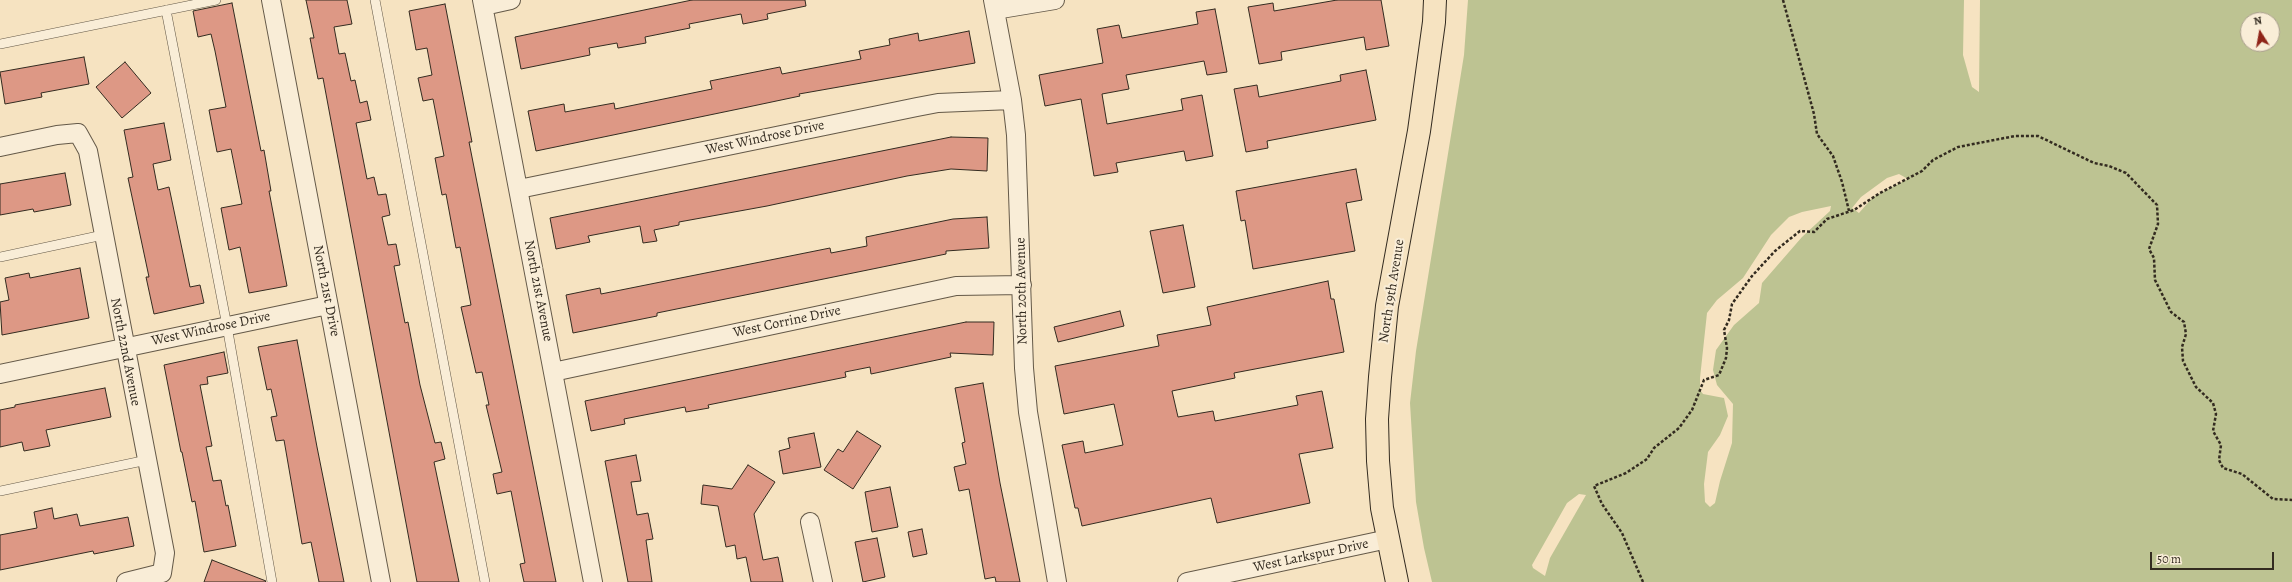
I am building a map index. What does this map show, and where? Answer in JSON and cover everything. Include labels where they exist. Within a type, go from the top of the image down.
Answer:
[{"type":"main road","name":"North 19th Avenue","points":[[1397,582],[1382,508],[1378,461],[1377,418],[1387,306],[1419,132],[1434,22],[1435,0]]},
{"type":"street","name":"North 21st Drive","points":[[271,0],[381,582]]},
{"type":"street","points":[[483,3],[511,0]]},
{"type":"street","points":[[994,5],[1055,0]]},
{"type":"street","name":"North 21st Avenue","points":[[483,3],[593,582]]},
{"type":"street","name":"North 20th Avenue","points":[[994,5],[1012,100],[1016,135],[1024,368],[1028,412],[1032,444],[1057,582]]},
{"type":"street","name":"West Windrose Drive","points":[[519,189],[938,103],[1012,100]]},
{"type":"street","name":"North 22nd Avenue","points":[[0,148],[57,135],[78,133],[88,151],[124,348],[165,553],[162,573],[126,582]]},
{"type":"street","name":"West Corrine Drive","points":[[553,372],[956,286],[1022,285]]},
{"type":"street","name":"West Windrose Drive","points":[[0,374],[328,305]]},
{"type":"street","points":[[810,522],[823,582]]},
{"type":"street","name":"West Larkspur Drive","points":[[1187,582],[1388,539]]},
{"type":"lane","points":[[0,44],[216,0]]},
{"type":"lane","points":[[375,0],[485,582]]},
{"type":"lane","points":[[166,10],[227,326],[272,582]]},
{"type":"lane","points":[[0,257],[104,235]]},
{"type":"lane","points":[[0,491],[146,460]]},
{"type":"path","points":[[1783,0],[1818,134],[1833,156],[1842,182],[1849,211]]},
{"type":"path","points":[[1643,582],[1641,573],[1622,533],[1602,504],[1594,486],[1626,473],[1647,459],[1654,448],[1679,428],[1687,416],[1704,380],[1719,375],[1726,358],[1727,348],[1724,330],[1729,320],[1732,304],[1761,266],[1775,251],[1800,231],[1814,232],[1827,219],[1854,210],[1880,193],[1922,171],[1933,160],[1958,147],[2015,136],[2038,136],[2094,163],[2109,166],[2126,173],[2157,205],[2158,224],[2149,249],[2154,258],[2155,280],[2171,312],[2184,322],[2186,334],[2182,347],[2183,361],[2196,387],[2213,402],[2216,414],[2213,431],[2221,445],[2219,460],[2223,468],[2242,474],[2273,499],[2292,500]]},
{"type":"green space","points":[[1468,0],[1964,0],[1963,55],[1972,87],[1979,92],[1980,0],[2292,0],[2292,582],[1432,582],[1416,502],[1410,403],[1416,351],[1464,55]],"holes":[[[1899,174],[1908,179],[1873,197],[1859,213],[1852,208],[1861,197],[1887,178]],[[1831,206],[1830,211],[1802,237],[1762,283],[1759,303],[1734,325],[1716,350],[1713,370],[1717,385],[1733,404],[1732,443],[1715,503],[1710,507],[1705,502],[1704,484],[1708,452],[1720,435],[1728,416],[1724,398],[1703,394],[1700,390],[1707,313],[1717,300],[1743,278],[1771,235],[1789,217],[1802,212]],[[1579,494],[1586,495],[1550,558],[1545,576],[1533,568],[1532,565],[1567,503]]]},
{"type":"building","points":[[306,0],[347,0],[352,24],[334,27],[339,54],[345,53],[351,81],[355,80],[360,103],[367,101],[371,120],[356,123],[367,179],[374,177],[378,195],[386,194],[390,215],[382,217],[388,245],[396,244],[400,265],[394,266],[405,323],[408,322],[420,385],[435,443],[441,442],[445,459],[434,462],[459,582],[417,582],[323,78],[318,79],[310,38],[314,38]]},
{"type":"building","points":[[692,0],[805,0],[806,6],[767,14],[768,19],[743,24],[741,14],[689,24],[690,28],[645,37],[646,43],[618,48],[617,43],[589,48],[590,55],[521,69],[515,37]]},
{"type":"building","points":[[1337,0],[1381,0],[1389,46],[1366,50],[1364,37],[1281,52],[1282,60],[1259,64],[1248,7],[1273,3],[1274,11]]},
{"type":"building","points":[[232,3],[261,151],[264,150],[271,191],[269,191],[287,286],[249,293],[240,247],[229,250],[221,208],[242,204],[231,149],[217,152],[209,110],[226,107],[215,51],[211,34],[198,37],[193,11]]},
{"type":"building","points":[[445,4],[472,142],[469,142],[556,582],[524,582],[520,564],[525,563],[511,491],[497,494],[493,474],[502,472],[486,405],[489,405],[482,372],[476,373],[461,307],[471,305],[460,247],[456,248],[446,194],[442,195],[435,158],[444,156],[433,99],[423,101],[418,78],[432,75],[427,48],[416,50],[409,11]]},
{"type":"building","points":[[1215,9],[1227,72],[1207,75],[1204,61],[1126,75],[1129,89],[1102,94],[1107,124],[1183,110],[1181,99],[1202,95],[1213,156],[1186,161],[1184,151],[1116,163],[1118,172],[1094,176],[1081,99],[1045,106],[1039,75],[1103,63],[1097,29],[1119,25],[1122,38],[1198,24],[1196,12]]},
{"type":"building","points":[[969,31],[975,63],[799,94],[800,96],[536,151],[528,111],[564,104],[565,112],[614,103],[615,109],[712,89],[710,81],[780,67],[782,74],[861,59],[859,51],[890,45],[889,39],[918,33],[919,41]]},
{"type":"building","points":[[84,57],[89,84],[41,93],[42,97],[5,104],[0,72]]},
{"type":"building","points":[[125,62],[151,93],[122,118],[96,87]]},
{"type":"building","points":[[1366,70],[1376,120],[1267,141],[1268,148],[1246,152],[1234,89],[1257,85],[1259,97],[1341,81],[1340,75]]},
{"type":"building","points":[[164,123],[171,160],[153,164],[158,190],[169,187],[190,287],[200,285],[204,303],[154,314],[146,277],[149,277],[128,178],[133,177],[124,130]]},
{"type":"building","points":[[951,137],[988,138],[987,171],[951,169],[907,176],[767,206],[679,222],[679,225],[654,230],[657,241],[643,243],[640,226],[588,236],[590,242],[556,249],[550,218]]},
{"type":"building","points":[[1356,169],[1362,200],[1346,203],[1355,251],[1253,269],[1245,220],[1241,221],[1236,191]]},
{"type":"building","points":[[65,173],[71,205],[34,212],[33,209],[0,215],[0,184]]},
{"type":"building","points":[[987,217],[989,248],[946,251],[946,254],[657,313],[657,316],[573,333],[566,295],[600,288],[601,294],[830,248],[831,253],[867,246],[866,237],[953,219]]},
{"type":"building","points":[[1183,225],[1195,287],[1163,293],[1150,231]]},
{"type":"building","points":[[80,268],[89,318],[2,335],[0,302],[9,300],[5,278],[29,273],[30,278]]},
{"type":"building","points":[[1328,281],[1331,299],[1334,299],[1344,352],[1234,373],[1235,378],[1172,391],[1178,417],[1213,411],[1215,421],[1298,405],[1296,396],[1322,391],[1333,448],[1299,454],[1310,503],[1217,523],[1211,498],[1082,526],[1078,508],[1075,508],[1062,445],[1083,441],[1085,453],[1123,445],[1114,404],[1064,414],[1055,366],[1159,346],[1157,335],[1211,325],[1207,307]]},
{"type":"building","points":[[1120,311],[1124,326],[1058,342],[1054,327]]},
{"type":"building","points":[[966,322],[994,322],[993,355],[950,353],[951,357],[871,374],[870,367],[845,372],[846,377],[708,405],[709,408],[686,412],[685,407],[624,419],[625,424],[591,431],[585,401]]},
{"type":"building","points":[[297,340],[344,582],[319,582],[311,542],[302,544],[284,440],[276,441],[271,417],[277,416],[271,389],[267,390],[258,347]]},
{"type":"building","points":[[224,352],[228,373],[207,377],[208,384],[200,385],[212,446],[206,447],[213,481],[221,480],[226,506],[228,505],[236,546],[204,552],[195,501],[192,502],[164,365]]},
{"type":"building","points":[[983,383],[1000,483],[1020,582],[996,582],[995,577],[985,579],[969,489],[959,491],[954,467],[966,464],[962,443],[965,442],[955,388]]},
{"type":"building","points":[[105,388],[111,417],[46,430],[50,446],[24,451],[22,442],[0,447],[0,410],[15,407],[15,405]]},
{"type":"building","points":[[857,431],[881,446],[853,489],[824,470],[838,449],[843,452]]},
{"type":"building","points":[[814,433],[821,467],[783,474],[779,451],[790,448],[788,438]]},
{"type":"building","points":[[636,455],[641,481],[631,482],[637,515],[648,513],[653,539],[646,540],[652,582],[628,582],[605,461]]},
{"type":"building","points":[[748,465],[775,482],[754,514],[763,560],[778,557],[783,582],[751,582],[746,557],[737,559],[735,545],[726,547],[718,506],[701,504],[703,485],[732,489]]},
{"type":"building","points":[[890,487],[898,527],[872,532],[865,492]]},
{"type":"building","points":[[52,508],[54,519],[77,514],[80,526],[128,517],[134,546],[94,554],[93,551],[0,570],[0,535],[37,528],[34,512]]},
{"type":"building","points":[[922,529],[927,554],[913,557],[908,532]]},
{"type":"building","points":[[877,538],[885,577],[863,582],[855,542]]},
{"type":"building","points":[[212,560],[266,581],[204,582]]}]
